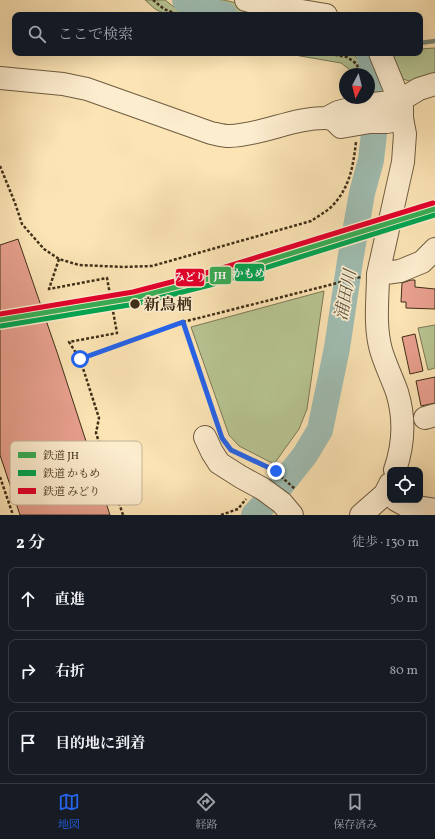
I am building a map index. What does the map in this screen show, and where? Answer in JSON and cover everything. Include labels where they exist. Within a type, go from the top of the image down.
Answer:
[{"type":"street","points":[[246,0],[264,5],[315,9]]},
{"type":"street","points":[[381,56],[381,115]]},
{"type":"street","points":[[0,78],[63,84],[87,89],[211,133],[228,136],[243,134],[314,117],[334,120],[341,127],[381,115],[419,89],[435,84]]},
{"type":"street","points":[[381,115],[405,134],[402,162],[369,275],[380,349],[397,392],[403,423],[402,443],[396,467]]},
{"type":"street","points":[[369,275],[400,271],[422,262],[435,250]]},
{"type":"street","points":[[212,434],[212,452],[219,463],[241,477],[256,492],[290,502]]},
{"type":"street","points":[[361,515],[387,496]]},
{"type":"street","points":[[402,503],[405,505],[435,510]]},
{"type":"path","points":[[154,0],[164,9],[172,12]]},
{"type":"path","points":[[342,56],[347,57],[357,64],[358,68]]},
{"type":"path","points":[[0,166],[22,224],[44,249],[59,259],[79,265],[124,267],[152,266],[312,221],[330,209],[344,191],[353,168],[381,115]]},
{"type":"path","points":[[59,259],[49,289],[107,278],[118,333],[69,342],[80,359],[100,418],[96,433],[99,441]]},
{"type":"path","points":[[80,359],[183,322],[369,275]]},
{"type":"path","points":[[183,322],[212,434]]},
{"type":"path","points":[[244,456],[276,471],[290,502]]},
{"type":"path","points":[[0,477],[10,504]]},
{"type":"path","points":[[221,515],[238,510],[256,492]]},
{"type":"path","points":[[10,505],[14,515]]},
{"type":"path","points":[[120,505],[123,515]]},
{"type":"green space","points":[[145,0],[165,0],[174,7],[186,12],[161,12]]},
{"type":"green space","points":[[203,0],[224,0],[274,12],[231,12]]},
{"type":"green space","points":[[435,48],[435,74],[412,82],[403,79],[393,56],[423,56],[423,49]]},
{"type":"green space","points":[[300,56],[355,56],[360,61],[361,68],[348,68],[341,63]]},
{"type":"green space","points":[[324,291],[307,409],[299,429],[274,464],[239,446],[229,435],[191,327]]},
{"type":"green space","points":[[435,325],[435,368],[428,370],[418,328]]},
{"type":"building","points":[[18,239],[86,441],[10,441],[10,485],[0,455],[0,245]]},
{"type":"building","points":[[415,280],[415,287],[435,289],[435,309],[406,308],[406,302],[401,302],[402,283]]},
{"type":"building","points":[[415,334],[423,371],[410,374],[402,337]]},
{"type":"building","points":[[435,377],[435,403],[421,406],[416,381]]},
{"type":"building","points":[[17,505],[107,505],[110,515],[20,515]]},
{"type":"waterway","name":"浦田川","points":[[185,0],[214,12]]},
{"type":"waterway","points":[[423,43],[435,41]]},
{"type":"waterway","name":"浦田川","points":[[254,515],[278,489],[305,455],[320,430],[337,348],[362,193],[371,160],[377,106],[373,68],[370,56]]},
{"type":"rail line","name":"みどり","points":[[0,314],[133,292],[206,273],[433,203]]},
{"type":"rail line","name":"JH","points":[[0,320],[134,298],[208,279],[435,209]]},
{"type":"rail line","name":"かもめ","points":[[1,326],[135,304],[210,285],[435,215]]},
{"type":"place","name":"新鳥栖","points":[[135,304]]},
{"type":"route","points":[[80,359],[183,322],[222,438],[231,450],[276,471]]}]
